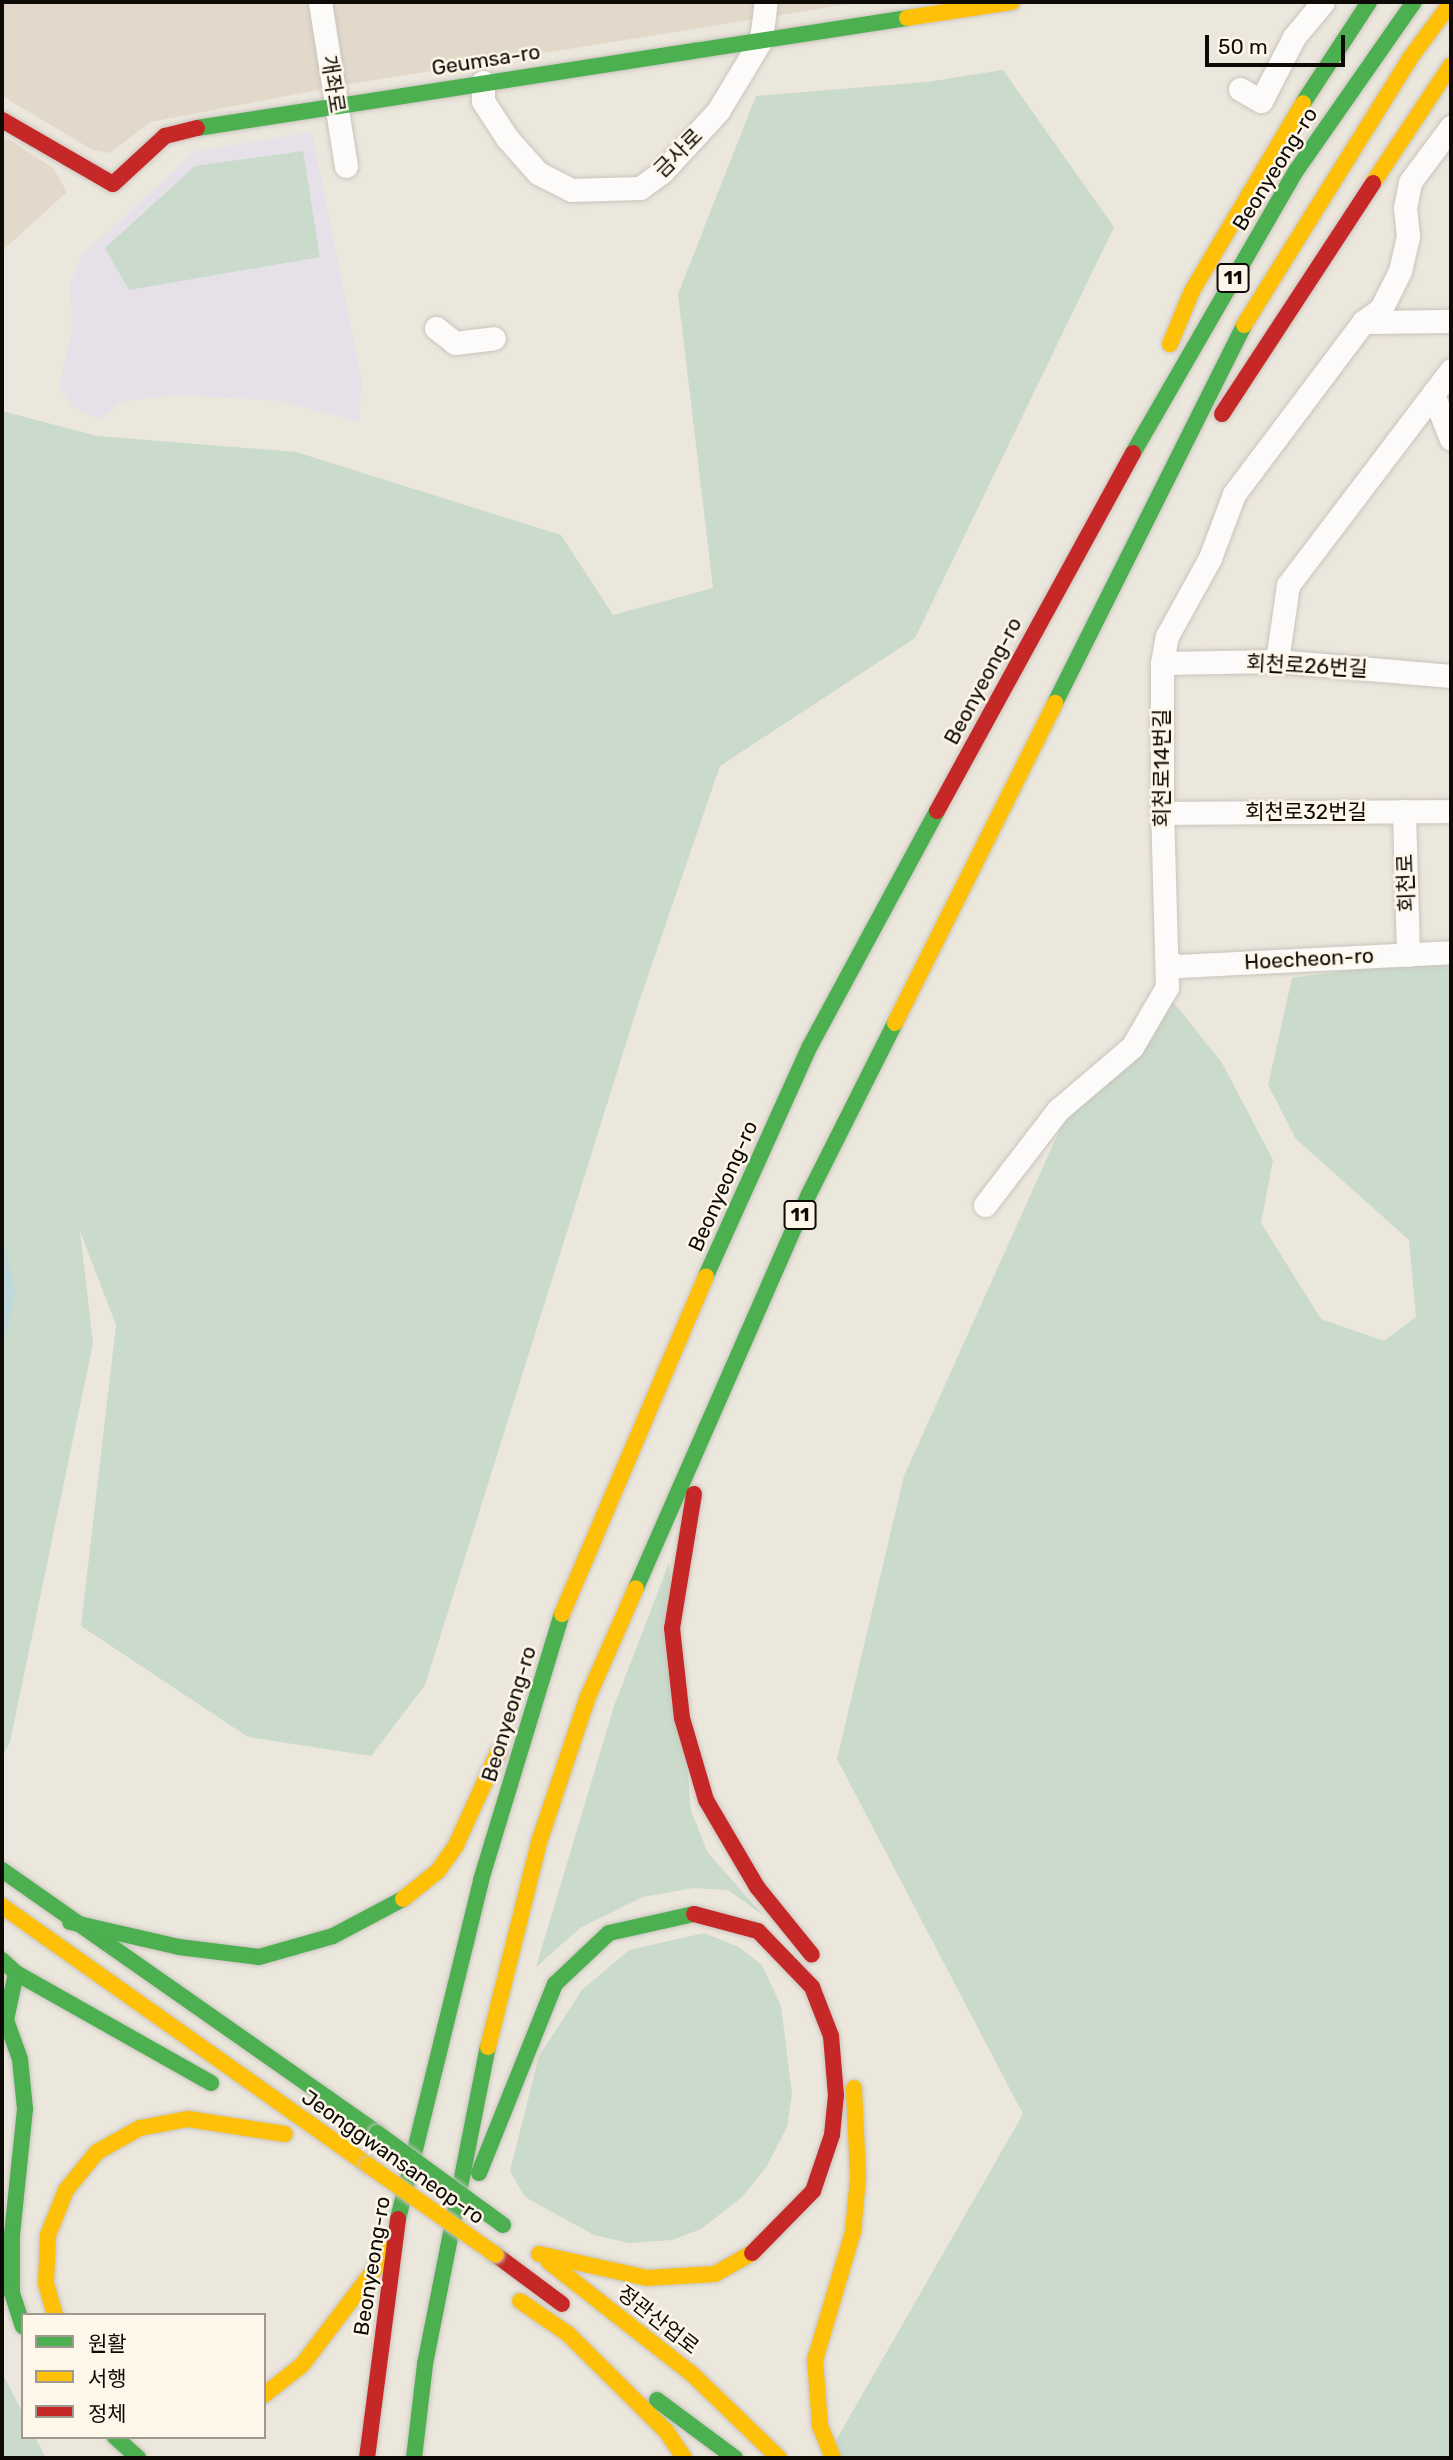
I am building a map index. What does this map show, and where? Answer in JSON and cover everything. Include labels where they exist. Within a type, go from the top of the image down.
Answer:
[{"type":"main road","name":"Geumsa-ro","points":[[2,120],[113,184],[165,136],[482,82],[1012,2]]},
{"type":"main road","points":[[1092,524],[1192,291],[1346,31],[1368,2]]},
{"type":"main road","name":"Beonyeong-ro","points":[[367,2458],[391,2247],[481,1880],[564,1608],[652,1394],[810,1046],[1092,524],[1296,171],[1413,2]]},
{"type":"main road","name":"11","points":[[414,2458],[425,2364],[454,2257],[473,2108],[540,1839],[587,1699],[809,1194],[1241,330],[1410,58],[1451,3]]},
{"type":"main road","points":[[1131,550],[1451,65]]},
{"type":"main road","points":[[708,1425],[672,1628],[682,1718],[706,1800],[757,1887],[823,1973],[846,2039],[859,2115],[853,2232],[815,2360],[820,2426],[833,2458]]},
{"type":"main road","points":[[70,1922],[179,1947],[259,1957],[333,1936],[405,1898],[438,1871],[456,1845],[564,1608]]},
{"type":"main road","name":"정관산업로","points":[[2,1870],[70,1922],[377,2133],[503,2225],[692,2374],[779,2458]]},
{"type":"main road","name":"Jeonggwansaneop-ro","points":[[2,1906],[578,2315]]},
{"type":"main road","points":[[385,2205],[454,2257],[527,2045],[555,1984],[585,1951],[609,1933],[687,1913],[758,1931],[812,1987],[831,2036],[836,2095],[832,2135],[813,2191],[763,2247],[715,2274],[647,2278],[539,2254]]},
{"type":"main road","points":[[2,1960],[16,1973],[190,2068],[221,2090]]},
{"type":"main road","points":[[16,1973],[6,2020],[20,2059],[25,2109],[12,2235],[12,2294],[21,2320]]},
{"type":"main road","points":[[54,2313],[46,2283],[48,2235],[66,2190],[97,2152],[139,2128],[188,2119],[290,2138],[253,2112]]},
{"type":"main road","points":[[266,2393],[302,2365],[391,2247]]},
{"type":"main road","points":[[503,2289],[735,2458]]},
{"type":"main road","points":[[568,2334],[666,2431],[684,2458]]},
{"type":"main road","points":[[689,2402],[748,2458]]},
{"type":"main road","points":[[418,2425],[421,2458]]},
{"type":"main road","points":[[117,2439],[138,2458]]},
{"type":"street","name":"개좌로","points":[[320,2],[346,166]]},
{"type":"street","points":[[761,40],[766,2]]},
{"type":"street","points":[[1240,89],[1261,101],[1294,37],[1323,2]]},
{"type":"street","name":"금사로","points":[[482,82],[483,101],[507,138],[538,173],[571,190],[640,188],[662,173],[718,111],[761,40]]},
{"type":"street","name":"회천로14번길","points":[[985,1205],[1058,1110],[1132,1047],[1167,987],[1162,813],[1162,663],[1167,636],[1210,558],[1234,494],[1363,322],[1381,309],[1400,271],[1408,236],[1405,208],[1410,182],[1451,127]]},
{"type":"street","points":[[1363,322],[1451,321]]},
{"type":"street","points":[[436,328],[454,343],[494,338]]},
{"type":"street","points":[[1277,661],[1288,585],[1451,370]]},
{"type":"street","points":[[1433,394],[1451,439]]},
{"type":"street","name":"회천로26번길","points":[[1162,663],[1277,661],[1451,676]]},
{"type":"street","name":"회천로","points":[[1404,811],[1408,955]]},
{"type":"street","name":"회천로32번길","points":[[1162,813],[1451,811]]},
{"type":"street","name":"Hoecheon-ro","points":[[1167,961],[1178,966],[1451,952]]},
{"type":"shaded area","points":[[2,2],[862,2],[344,85],[151,122],[110,153],[93,150],[2,96]]},
{"type":"shaded area","points":[[312,132],[362,382],[359,422],[280,401],[178,395],[123,401],[101,419],[75,409],[59,388],[72,328],[70,285],[81,256],[196,151]]},
{"type":"shaded area","points":[[2,135],[53,168],[67,192],[2,251]]},
{"type":"green space","points":[[1003,70],[1114,227],[915,638],[720,766],[639,1002],[425,1685],[371,1756],[248,1737],[81,1626],[116,1325],[80,1231],[93,1343],[10,1742],[2,1757],[2,411],[97,436],[296,452],[561,535],[613,615],[713,588],[678,294],[756,96],[927,82]]},
{"type":"green space","points":[[303,151],[320,257],[129,290],[105,248],[195,166]]},
{"type":"green space","points":[[1451,956],[1451,2458],[826,2458],[1023,2114],[837,1759],[904,1476],[1065,1118],[1167,994],[1222,1063],[1273,1160],[1261,1223],[1321,1319],[1384,1341],[1416,1317],[1409,1240],[1296,1139],[1268,1085],[1292,978]]},
{"type":"green space","points":[[669,1563],[691,1811],[708,1853],[764,1916],[728,1890],[693,1888],[643,1897],[580,1928],[536,1967],[614,1706]]},
{"type":"green space","points":[[704,1933],[739,1947],[762,1965],[781,2006],[792,2094],[787,2127],[767,2166],[741,2198],[701,2229],[672,2240],[629,2243],[594,2235],[525,2197],[510,2171],[539,2056],[582,1990],[629,1950]]},
{"type":"green space","points":[[2,2373],[21,2409],[21,2439],[36,2439],[46,2458],[2,2458]]},
{"type":"water","points":[[2,1237],[15,1292],[2,1353]]},
{"type":"traffic: fast","points":[[1303,103],[1369,2]]},
{"type":"traffic: fast","points":[[1133,453],[1296,171],[1414,2]]},
{"type":"traffic: fast","points":[[197,128],[907,18]]},
{"type":"traffic: fast","points":[[1055,703],[1244,325]]},
{"type":"traffic: fast","points":[[706,1276],[810,1046],[937,811]]},
{"type":"traffic: fast","points":[[636,1588],[809,1194],[895,1023]]},
{"type":"traffic: fast","points":[[398,2219],[481,1880],[562,1614]]},
{"type":"traffic: fast","points":[[2,1870],[377,2133]]},
{"type":"traffic: fast","points":[[70,1922],[179,1947],[259,1957],[333,1936],[403,1899]]},
{"type":"traffic: fast","points":[[479,2173],[555,1984],[609,1933],[694,1914]]},
{"type":"traffic: fast","points":[[2,1960],[16,1973],[211,2083]]},
{"type":"traffic: fast","points":[[16,1973],[6,2020],[20,2059],[25,2109],[12,2235],[12,2293],[21,2320]]},
{"type":"traffic: fast","points":[[414,2458],[425,2364],[488,2047]]},
{"type":"traffic: fast","points":[[377,2133],[503,2225]]},
{"type":"traffic: fast","points":[[657,2400],[735,2458]]},
{"type":"traffic: fast","points":[[117,2439],[138,2458]]},
{"type":"traffic: slow","points":[[907,18],[1012,2]]},
{"type":"traffic: slow","points":[[1244,325],[1410,58],[1451,3]]},
{"type":"traffic: slow","points":[[1373,183],[1451,65]]},
{"type":"traffic: slow","points":[[1170,344],[1192,291],[1303,103]]},
{"type":"traffic: slow","points":[[895,1023],[1055,703]]},
{"type":"traffic: slow","points":[[562,1614],[706,1276]]},
{"type":"traffic: slow","points":[[488,2047],[540,1839],[587,1699],[636,1588]]},
{"type":"traffic: slow","points":[[403,1899],[438,1871],[456,1845],[498,1753]]},
{"type":"traffic: slow","points":[[2,1906],[368,2165]]},
{"type":"traffic: slow","points":[[833,2458],[820,2426],[815,2360],[853,2232],[858,2177],[854,2088]]},
{"type":"traffic: slow","points":[[54,2313],[46,2283],[48,2235],[66,2190],[97,2152],[140,2128],[188,2119],[285,2134]]},
{"type":"traffic: slow","points":[[368,2165],[496,2255]]},
{"type":"traffic: slow","points":[[266,2393],[302,2365],[390,2249]]},
{"type":"traffic: slow","points":[[539,2254],[647,2278],[715,2274],[752,2253]]},
{"type":"traffic: slow","points":[[549,2262],[692,2374],[779,2458]]},
{"type":"traffic: slow","points":[[520,2301],[568,2334],[666,2431],[684,2458]]},
{"type":"traffic: jam","points":[[2,120],[113,184],[165,136],[197,128]]},
{"type":"traffic: jam","points":[[1222,414],[1373,183]]},
{"type":"traffic: jam","points":[[937,811],[1133,453]]},
{"type":"traffic: jam","points":[[694,1494],[672,1628],[682,1718],[706,1800],[757,1887],[812,1955]]},
{"type":"traffic: jam","points":[[694,1914],[758,1931],[812,1987],[831,2036],[836,2095],[832,2135],[813,2191],[752,2253]]},
{"type":"traffic: jam","points":[[367,2458],[398,2219]]},
{"type":"traffic: jam","points":[[496,2255],[562,2304]]}]
